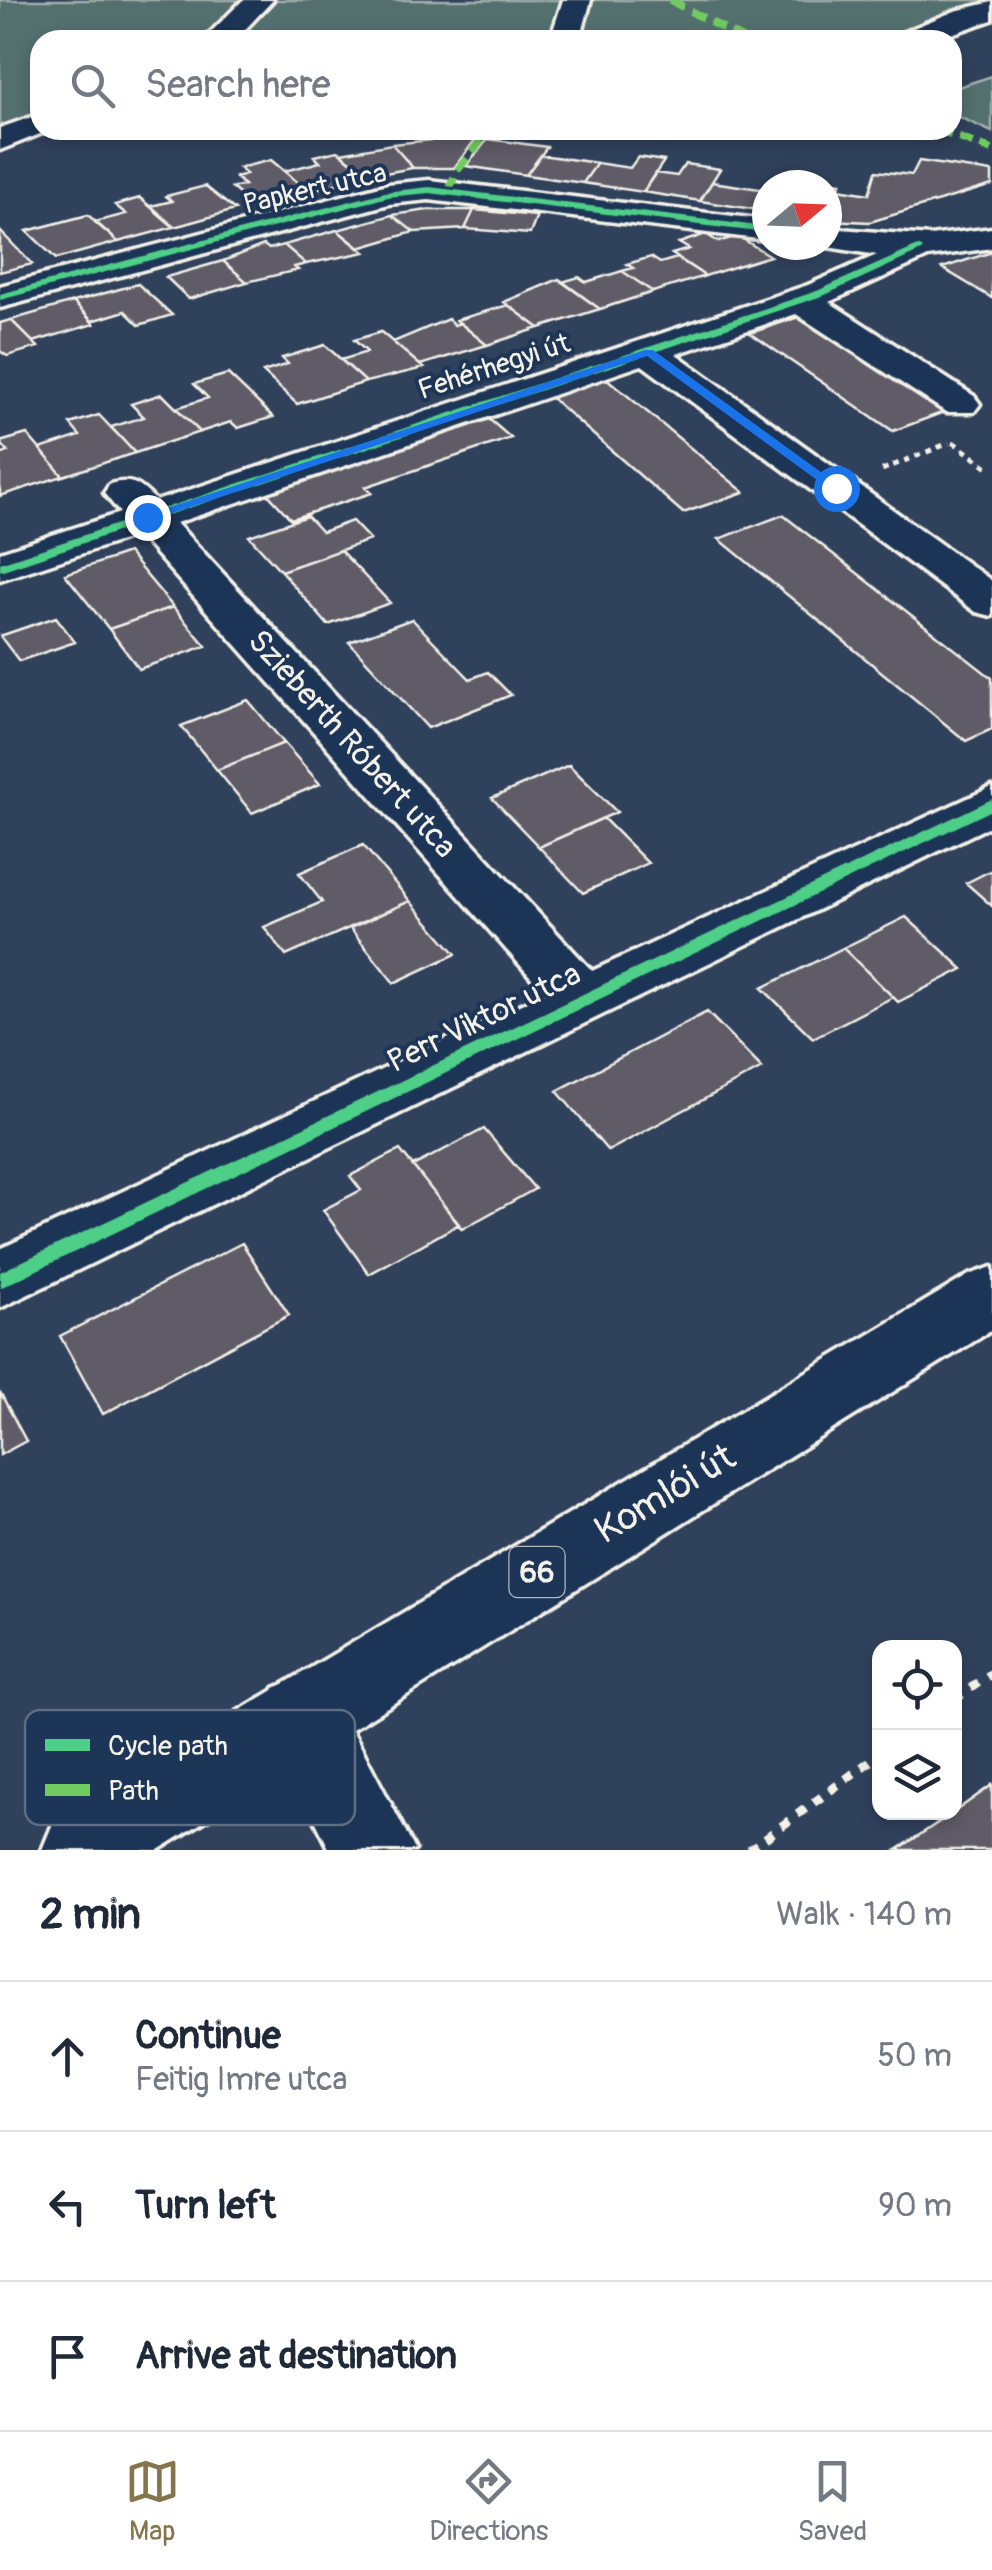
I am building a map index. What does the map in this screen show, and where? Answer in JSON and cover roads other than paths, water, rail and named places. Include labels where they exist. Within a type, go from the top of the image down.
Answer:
[{"type":"street","points":[[228,30],[259,0]]},
{"type":"street","points":[[568,30],[577,0]]},
{"type":"street","points":[[934,30],[992,11]]},
{"type":"street","points":[[0,140],[30,127]]},
{"type":"street","name":"Papkert utca","points":[[0,298],[283,220],[388,194],[429,190],[752,228]]},
{"type":"street","name":"Fehérhegyi út","points":[[117,501],[876,244],[956,248],[992,238]]},
{"type":"street","points":[[842,240],[876,244]]},
{"type":"street","points":[[0,567],[117,501],[649,352],[800,300],[918,249]]},
{"type":"street","points":[[800,300],[962,420]]},
{"type":"street","points":[[649,352],[992,602]]},
{"type":"street","name":"Szieberth Róbert utca","points":[[117,501],[585,1000]]},
{"type":"street","name":"Perr Viktor utca","points":[[0,1280],[992,804]]},
{"type":"street","name":"Komlói út","points":[[312,1710],[992,1295]]},
{"type":"street","points":[[355,1815],[374,1850]]},
{"type":"street","name":"Komlói út","points":[[83,1850],[124,1825]]}]
